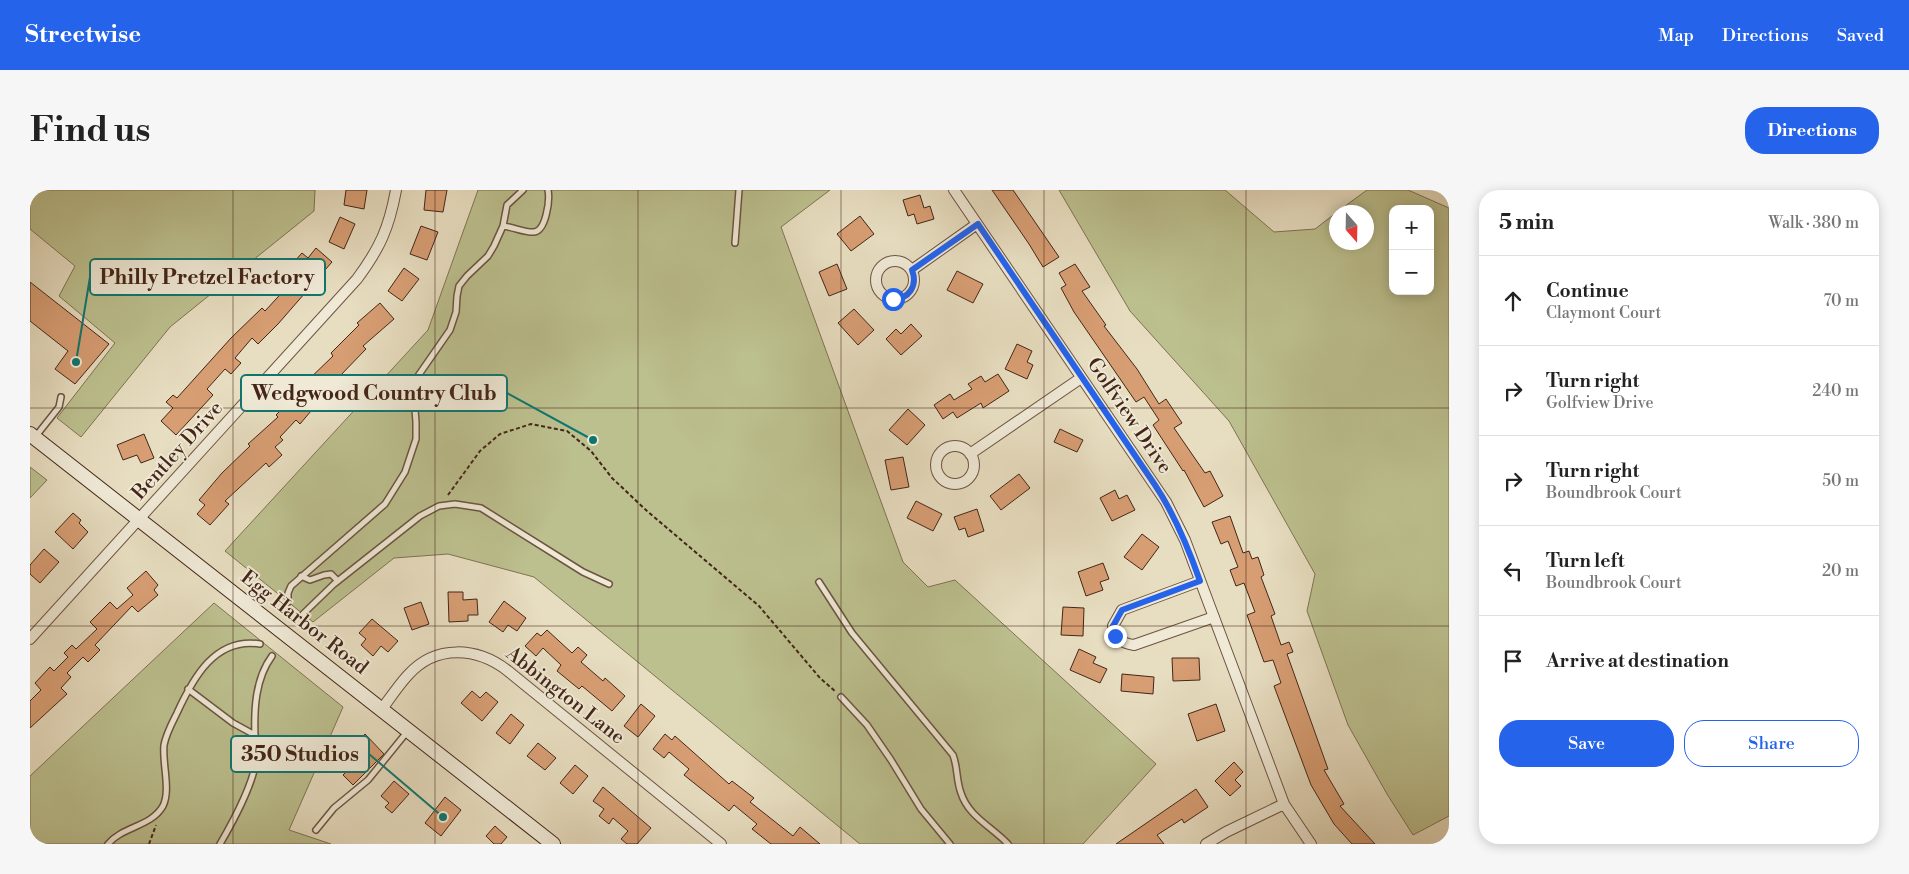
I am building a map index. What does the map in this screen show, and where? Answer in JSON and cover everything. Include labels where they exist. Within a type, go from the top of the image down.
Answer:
[{"type":"main road","name":"Egg Harbor Road","points":[[32,436],[553,844]]},
{"type":"street","name":"Bentley Drive","points":[[30,639],[357,279],[380,246],[387,229],[396,190]]},
{"type":"street","name":"Golfview Drive","points":[[954,190],[1166,502],[1185,540],[1284,804],[1311,844]]},
{"type":"street","points":[[912,270],[978,224]]},
{"type":"street","points":[[970,454],[1081,378]]},
{"type":"street","points":[[1200,581],[1122,610],[1113,626],[1115,636],[1124,643],[1134,645],[1214,617]]},
{"type":"street","name":"Abbington Lane","points":[[382,709],[408,675],[429,659],[456,651],[484,656],[497,662],[721,844]]},
{"type":"street","points":[[1206,844],[1226,832],[1284,804]]},
{"type":"lane","points":[[288,602],[288,590],[301,576],[328,555],[384,504],[405,472],[416,439],[414,398],[418,376],[450,330],[456,312],[456,296],[459,286],[488,256],[503,226],[507,205],[523,190]]},
{"type":"lane","points":[[503,226],[538,232],[546,216],[548,190]]},
{"type":"lane","points":[[735,243],[739,190]]},
{"type":"lane","points":[[32,436],[59,407],[62,397]]},
{"type":"lane","points":[[303,614],[338,581],[420,516],[438,506],[455,504],[480,508],[583,572],[609,584]]},
{"type":"lane","points":[[301,576],[310,580],[331,574],[338,581]]},
{"type":"lane","points":[[819,582],[852,633],[953,755],[958,773],[958,784],[967,806],[978,819],[1008,844]]},
{"type":"lane","points":[[108,844],[121,832],[145,822],[159,811],[164,804],[166,795],[164,744],[188,689],[198,673],[222,651],[238,644],[260,644]]},
{"type":"lane","points":[[220,844],[239,809],[252,774],[256,758],[255,735],[258,691],[261,676],[272,656]]},
{"type":"lane","points":[[188,689],[233,723],[255,735]]},
{"type":"lane","points":[[841,697],[857,712],[879,741],[921,809],[950,844]]},
{"type":"lane","points":[[316,830],[334,808],[358,790],[377,770],[408,730]]},
{"type":"path","points":[[438,506],[453,490],[480,451],[500,434],[531,424],[567,431],[591,451],[612,478],[647,511],[759,606],[820,678],[841,697]]},
{"type":"green space","points":[[30,190],[315,190],[314,211],[170,327],[81,437],[57,418],[115,343],[59,296],[75,266],[30,229]]},
{"type":"green space","points":[[478,190],[830,190],[781,227],[903,562],[928,587],[955,580],[1156,764],[1083,844],[860,844],[534,577],[448,554],[394,558],[313,622],[225,551],[428,330]]},
{"type":"green space","points":[[1059,190],[1225,190],[1274,232],[1315,229],[1329,218],[1329,250],[1374,250],[1374,205],[1347,205],[1367,190],[1408,190],[1449,208],[1449,816],[1413,835],[1387,794],[1348,725],[1307,611],[1315,574],[1229,421],[1130,311]]},
{"type":"green space","points":[[30,467],[47,480],[30,498]]},
{"type":"green space","points":[[214,603],[343,707],[289,830],[331,844],[30,844],[30,776]]},
{"type":"building","points":[[346,190],[367,190],[364,209],[344,205]]},
{"type":"building","points":[[426,190],[447,190],[443,212],[424,210]]},
{"type":"building","points":[[992,190],[1013,190],[1059,257],[1043,267]]},
{"type":"building","points":[[920,195],[924,208],[930,206],[934,219],[917,224],[914,214],[908,216],[903,200]]},
{"type":"building","points":[[860,216],[874,234],[851,251],[837,234]]},
{"type":"building","points":[[340,217],[355,224],[344,249],[329,242]]},
{"type":"building","points":[[421,226],[438,232],[427,260],[410,254]]},
{"type":"building","points":[[316,248],[332,262],[258,344],[252,338],[235,358],[241,363],[231,374],[225,369],[207,389],[213,395],[176,435],[161,421],[173,408],[166,402],[173,395],[177,398],[231,338],[262,308],[265,311],[301,272],[292,264],[302,253],[308,258]]},
{"type":"building","points":[[837,264],[847,289],[829,296],[819,272]]},
{"type":"building","points":[[1075,264],[1090,287],[1082,291],[1106,325],[1104,326],[1137,369],[1159,404],[1166,399],[1182,423],[1174,428],[1205,473],[1210,471],[1223,496],[1204,507],[1184,470],[1153,425],[1159,420],[1144,397],[1136,402],[1074,312],[1061,288],[1066,285],[1059,273]]},
{"type":"building","points":[[404,268],[419,279],[402,301],[388,291]]},
{"type":"building","points":[[957,271],[983,284],[973,303],[947,290]]},
{"type":"building","points":[[30,282],[109,344],[75,384],[55,369],[68,351],[30,321]]},
{"type":"building","points":[[380,303],[394,319],[363,346],[366,349],[309,408],[311,411],[300,424],[296,420],[280,437],[283,440],[275,447],[282,455],[269,467],[266,463],[225,501],[229,504],[210,525],[197,514],[205,505],[199,500],[222,473],[250,446],[248,444],[278,417],[276,415],[284,407],[289,411],[309,389],[304,384],[333,356],[331,353],[359,325],[357,323]]},
{"type":"building","points":[[854,309],[874,330],[858,345],[838,323]]},
{"type":"building","points":[[911,324],[922,336],[901,355],[886,339],[896,329],[901,334]]},
{"type":"building","points":[[1017,344],[1032,351],[1027,362],[1033,365],[1027,379],[1005,369]]},
{"type":"building","points":[[998,374],[1009,391],[983,408],[981,403],[957,418],[953,412],[943,419],[934,405],[950,394],[954,400],[972,389],[968,384],[981,376],[985,382]]},
{"type":"building","points":[[908,409],[925,425],[907,445],[889,430]]},
{"type":"building","points":[[1060,429],[1083,440],[1077,452],[1054,442]]},
{"type":"building","points":[[144,434],[154,458],[141,463],[137,455],[123,460],[117,445]]},
{"type":"building","points":[[903,457],[909,487],[891,490],[885,460]]},
{"type":"building","points":[[1019,474],[1030,488],[1001,510],[990,496]]},
{"type":"building","points":[[1115,490],[1119,499],[1127,495],[1135,510],[1112,521],[1100,498]]},
{"type":"building","points":[[916,501],[942,514],[933,531],[907,518]]},
{"type":"building","points":[[977,509],[984,531],[968,537],[965,528],[959,530],[954,517]]},
{"type":"building","points":[[73,513],[81,520],[79,523],[88,532],[73,549],[55,532]]},
{"type":"building","points":[[1230,516],[1243,553],[1249,551],[1252,559],[1258,557],[1264,575],[1261,577],[1275,614],[1271,616],[1281,645],[1289,642],[1293,652],[1287,654],[1328,769],[1324,770],[1344,804],[1340,806],[1375,844],[1352,844],[1334,824],[1311,785],[1274,686],[1281,683],[1273,660],[1264,662],[1247,615],[1255,612],[1244,583],[1236,586],[1230,570],[1238,567],[1228,541],[1221,544],[1212,522]]},
{"type":"building","points":[[1142,534],[1159,547],[1142,570],[1124,557]]},
{"type":"building","points":[[44,549],[59,562],[40,583],[30,574],[30,565]]},
{"type":"building","points":[[1103,563],[1109,579],[1100,582],[1103,590],[1086,596],[1078,572]]},
{"type":"building","points":[[146,571],[158,585],[154,590],[158,595],[138,612],[132,606],[95,645],[100,650],[88,662],[83,657],[67,673],[71,677],[61,688],[67,694],[30,728],[30,701],[41,690],[35,683],[50,667],[54,671],[68,657],[64,653],[72,645],[76,649],[97,629],[90,622],[110,602],[117,609],[133,595],[127,588]]},
{"type":"building","points":[[448,592],[463,592],[463,600],[477,599],[478,615],[468,615],[468,621],[449,622]]},
{"type":"building","points":[[504,601],[526,618],[517,631],[508,625],[503,632],[489,622]]},
{"type":"building","points":[[421,602],[429,624],[412,630],[404,608]]},
{"type":"building","points":[[1063,607],[1084,608],[1083,636],[1061,635]]},
{"type":"building","points":[[372,619],[398,641],[388,652],[381,646],[373,656],[361,645],[366,639],[359,633]]},
{"type":"building","points":[[547,630],[572,653],[578,647],[587,655],[581,662],[603,681],[605,678],[625,696],[612,711],[582,686],[579,689],[557,671],[561,665],[543,648],[536,656],[525,646],[537,633],[541,636]]},
{"type":"building","points":[[1079,649],[1096,657],[1093,663],[1107,669],[1100,683],[1070,670]]},
{"type":"building","points":[[1172,658],[1199,658],[1200,680],[1173,681]]},
{"type":"building","points":[[1122,674],[1154,677],[1153,694],[1121,691]]},
{"type":"building","points":[[472,691],[480,698],[486,692],[498,702],[482,721],[461,703]]},
{"type":"building","points":[[641,704],[655,716],[638,737],[624,726]]},
{"type":"building","points":[[1216,704],[1225,731],[1197,741],[1188,714]]},
{"type":"building","points":[[511,714],[524,725],[510,744],[496,733]]},
{"type":"building","points":[[365,734],[384,754],[353,785],[343,775],[359,759],[350,750]]},
{"type":"building","points":[[665,734],[672,740],[675,736],[729,784],[732,781],[754,798],[750,802],[793,836],[800,827],[820,844],[771,844],[752,829],[757,824],[734,805],[729,811],[684,775],[689,769],[669,752],[664,758],[653,749]]},
{"type":"building","points":[[538,743],[556,758],[545,770],[527,756]]},
{"type":"building","points":[[1234,762],[1243,772],[1235,780],[1241,786],[1230,796],[1215,781]]},
{"type":"building","points":[[575,765],[588,776],[573,794],[560,783]]},
{"type":"building","points":[[394,781],[409,794],[392,813],[385,807],[389,803],[381,796]]},
{"type":"building","points":[[603,787],[651,828],[637,844],[627,844],[621,839],[628,831],[613,818],[609,824],[599,816],[604,809],[593,801]]},
{"type":"building","points":[[1196,789],[1208,807],[1184,823],[1182,819],[1157,835],[1164,844],[1116,844]]},
{"type":"building","points":[[445,797],[461,810],[441,836],[425,823]]},
{"type":"building","points":[[495,826],[507,837],[501,844],[494,844],[486,836]]},
{"type":"place","name":"Philly Pretzel Factory","points":[[76,362]]},
{"type":"place","name":"Wedgwood Country Club","points":[[593,440]]},
{"type":"place","name":"350 Studios","points":[[443,817]]},
{"type":"route","points":[[893,299],[899,299],[910,292],[914,282],[912,270],[978,224],[1155,485],[1177,522],[1200,581],[1122,610],[1113,626],[1115,636]]}]
